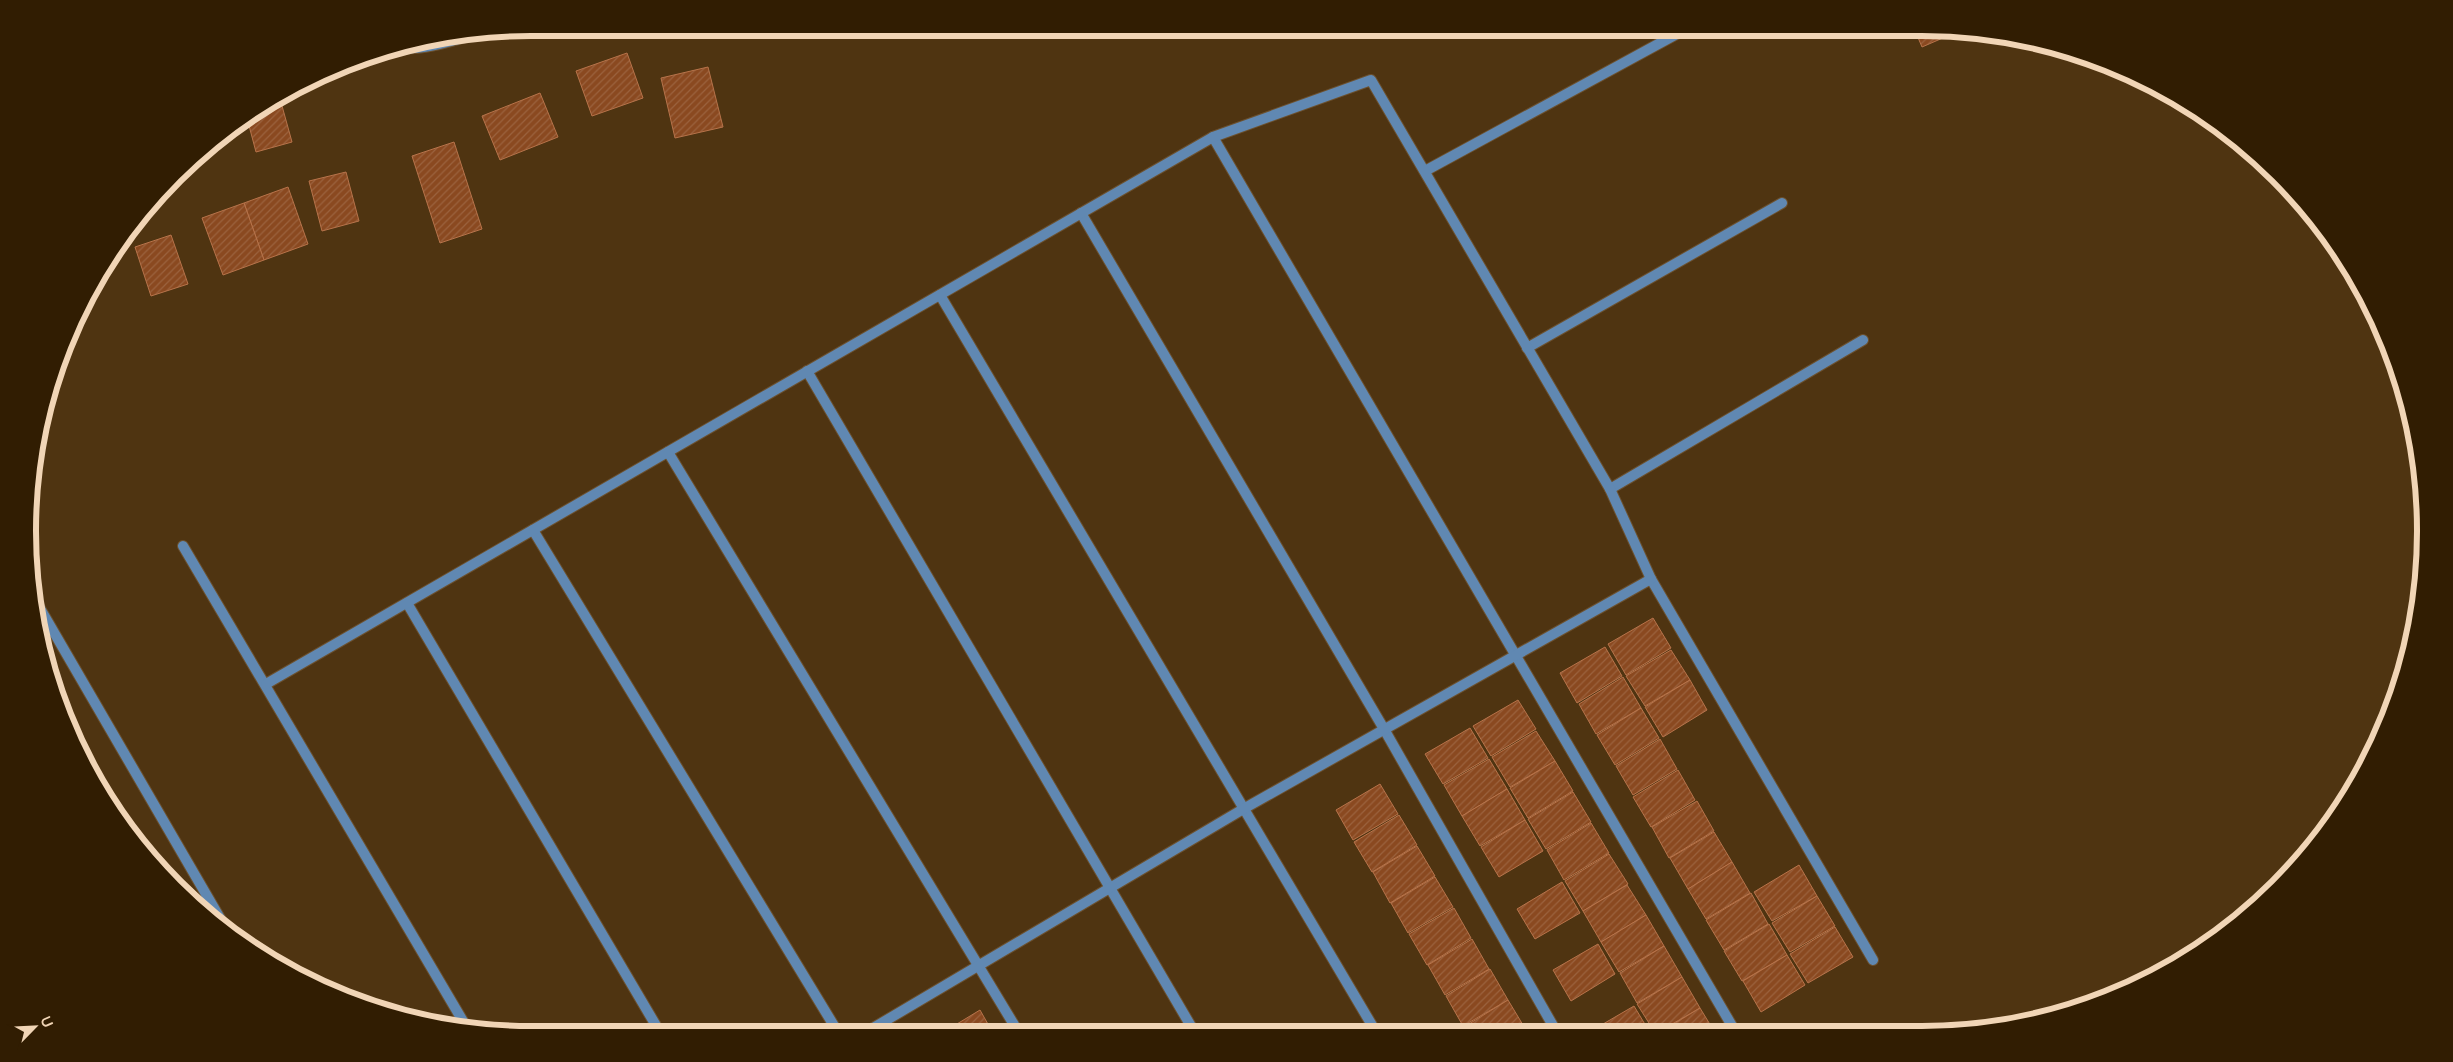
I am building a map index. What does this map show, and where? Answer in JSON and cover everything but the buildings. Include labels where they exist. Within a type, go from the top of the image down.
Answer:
[{"type":"street","points":[[1425,172],[1673,36]]},
{"type":"street","points":[[266,684],[1213,137],[1371,80],[1610,489],[1651,579],[1873,960]]},
{"type":"street","points":[[1213,137],[1514,656],[1733,1026]]},
{"type":"street","points":[[1528,348],[1782,203]]},
{"type":"street","points":[[1081,213],[1384,729],[1553,1026]]},
{"type":"street","points":[[940,294],[1372,1026]]},
{"type":"street","points":[[1610,489],[1863,340]]},
{"type":"street","points":[[807,371],[1192,1026]]},
{"type":"street","points":[[668,452],[1015,1026]]},
{"type":"street","points":[[533,530],[834,1026]]},
{"type":"street","points":[[183,546],[463,1021]]},
{"type":"street","points":[[878,1026],[1244,808],[1651,579]]},
{"type":"street","points":[[407,603],[656,1026]]},
{"type":"street","points":[[43,614],[217,913]]}]
